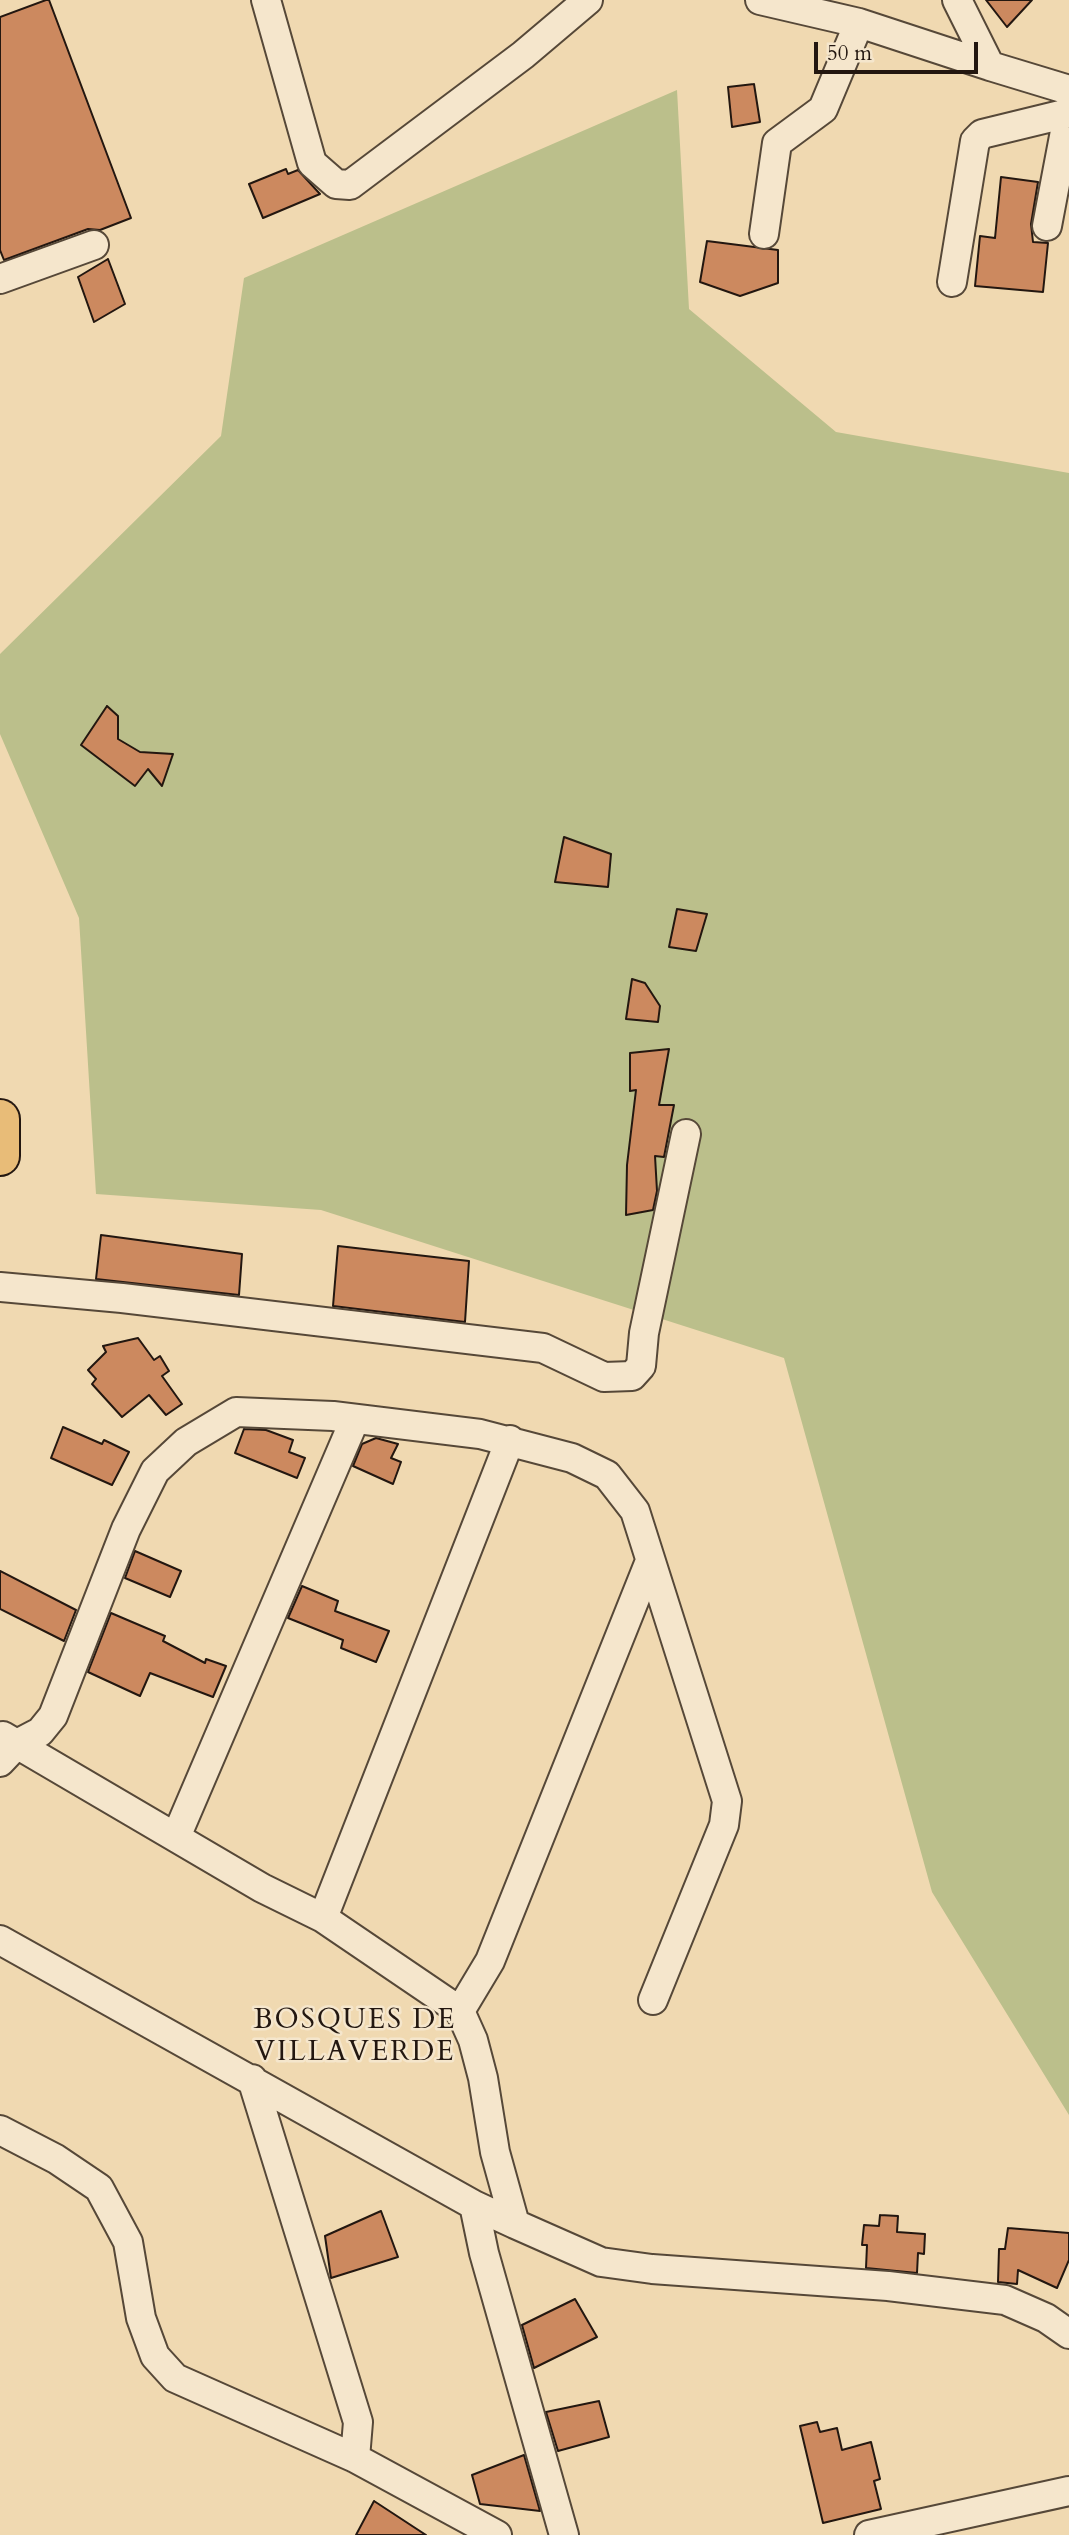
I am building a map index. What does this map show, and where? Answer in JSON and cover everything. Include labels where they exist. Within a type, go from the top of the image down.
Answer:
[{"type":"highway","points":[[0,1119],[0,1156]]},
{"type":"street","points":[[266,0],[312,163],[335,184],[350,186],[523,55],[588,0]]},
{"type":"street","points":[[760,0],[859,23],[1069,90]]},
{"type":"street","points":[[957,0],[990,66]]},
{"type":"street","points":[[764,234],[777,143],[822,109],[859,23]]},
{"type":"street","points":[[953,282],[975,141],[982,134],[1069,112],[1047,226]]},
{"type":"street","points":[[0,279],[94,245]]},
{"type":"street","points":[[0,1287],[122,1298],[543,1348],[604,1377],[632,1376],[641,1366],[643,1333],[686,1134]]},
{"type":"street","points":[[6,1747],[40,1732],[53,1716],[126,1530],[155,1471],[187,1442],[236,1412],[355,1419],[510,1440],[572,1458],[607,1475],[635,1511],[727,1801],[724,1825],[653,2000]]},
{"type":"street","points":[[176,1837],[355,1419]]},
{"type":"street","points":[[323,1919],[510,1440]]},
{"type":"street","points":[[460,2011],[490,1961],[650,1561]]},
{"type":"street","points":[[6,1747],[323,1919],[460,2011],[473,2040],[483,2078],[495,2152],[515,2224]]},
{"type":"street","points":[[0,1940],[252,2078],[474,2205],[601,2262],[652,2270],[888,2286],[1005,2300],[1046,2318],[1069,2334]]},
{"type":"street","points":[[252,2078],[358,2422],[355,2458]]},
{"type":"street","points":[[0,2130],[56,2159],[99,2188],[128,2242],[141,2318],[155,2356],[175,2378],[355,2458],[497,2535]]},
{"type":"street","points":[[474,2205],[484,2253],[564,2535]]},
{"type":"street","points":[[869,2535],[1069,2491]]},
{"type":"green space","points":[[677,90],[689,309],[836,432],[1069,473],[1069,2115],[932,1892],[784,1358],[321,1210],[96,1194],[79,918],[0,734],[0,654],[221,436],[244,278]]},
{"type":"building","points":[[49,0],[131,218],[100,230],[88,229],[4,260],[0,250],[0,17]]},
{"type":"building","points":[[986,0],[1032,0],[1007,27]]},
{"type":"building","points":[[754,84],[760,122],[732,127],[728,87]]},
{"type":"building","points":[[286,169],[288,174],[298,170],[320,194],[263,218],[249,184]]},
{"type":"building","points":[[1001,177],[1038,182],[1031,224],[1033,242],[1048,243],[1043,292],[975,286],[980,236],[995,238]]},
{"type":"building","points":[[707,241],[778,250],[778,283],[740,296],[700,282]]},
{"type":"building","points":[[108,259],[125,304],[94,322],[78,277]]},
{"type":"building","points":[[107,706],[118,716],[118,739],[140,752],[173,754],[162,786],[148,769],[135,786],[81,745]]},
{"type":"building","points":[[564,837],[611,854],[608,887],[555,882]]},
{"type":"building","points":[[677,909],[707,914],[696,951],[669,947]]},
{"type":"building","points":[[632,979],[645,983],[660,1006],[658,1022],[626,1019]]},
{"type":"building","points":[[669,1049],[659,1105],[674,1105],[664,1157],[655,1156],[657,1191],[653,1210],[626,1215],[627,1165],[636,1090],[630,1091],[630,1053]]},
{"type":"building","points":[[101,1235],[242,1254],[239,1295],[96,1279]]},
{"type":"building","points":[[338,1246],[469,1261],[465,1322],[333,1306]]},
{"type":"building","points":[[138,1338],[154,1360],[160,1356],[169,1371],[162,1376],[182,1404],[166,1415],[149,1395],[122,1417],[92,1384],[96,1379],[88,1370],[106,1352],[103,1346]]},
{"type":"building","points":[[63,1427],[102,1444],[104,1440],[129,1452],[112,1485],[51,1458]]},
{"type":"building","points":[[244,1429],[266,1430],[293,1440],[289,1452],[305,1458],[297,1478],[235,1453]]},
{"type":"building","points":[[376,1438],[398,1444],[391,1458],[401,1462],[393,1484],[353,1466],[362,1444]]},
{"type":"building","points":[[135,1551],[181,1571],[170,1597],[125,1578]]},
{"type":"building","points":[[0,1571],[76,1610],[64,1641],[0,1609]]},
{"type":"building","points":[[302,1586],[338,1601],[335,1611],[389,1631],[376,1662],[341,1648],[343,1640],[288,1618]]},
{"type":"building","points":[[111,1613],[165,1636],[163,1641],[205,1663],[206,1659],[226,1666],[213,1697],[150,1673],[140,1696],[88,1672]]},
{"type":"building","points":[[381,2211],[398,2257],[331,2278],[325,2236]]},
{"type":"building","points":[[880,2215],[898,2216],[897,2232],[925,2234],[924,2254],[918,2253],[917,2273],[866,2268],[867,2245],[862,2245],[864,2225],[879,2226]]},
{"type":"building","points":[[1008,2228],[1069,2233],[1069,2260],[1057,2288],[1018,2270],[1017,2284],[998,2282],[999,2249],[1005,2249]]},
{"type":"building","points":[[575,2299],[597,2337],[534,2368],[522,2325]]},
{"type":"building","points":[[599,2401],[609,2437],[558,2451],[546,2412]]},
{"type":"building","points":[[817,2422],[820,2432],[837,2428],[842,2450],[871,2442],[880,2479],[874,2481],[881,2509],[823,2523],[800,2426]]},
{"type":"building","points":[[524,2455],[540,2511],[480,2504],[472,2475]]},
{"type":"building","points":[[374,2501],[426,2535],[356,2535]]},
{"type":"district","name":"BOSQUES DE VILLAVERDE","points":[[355,2038]]}]
